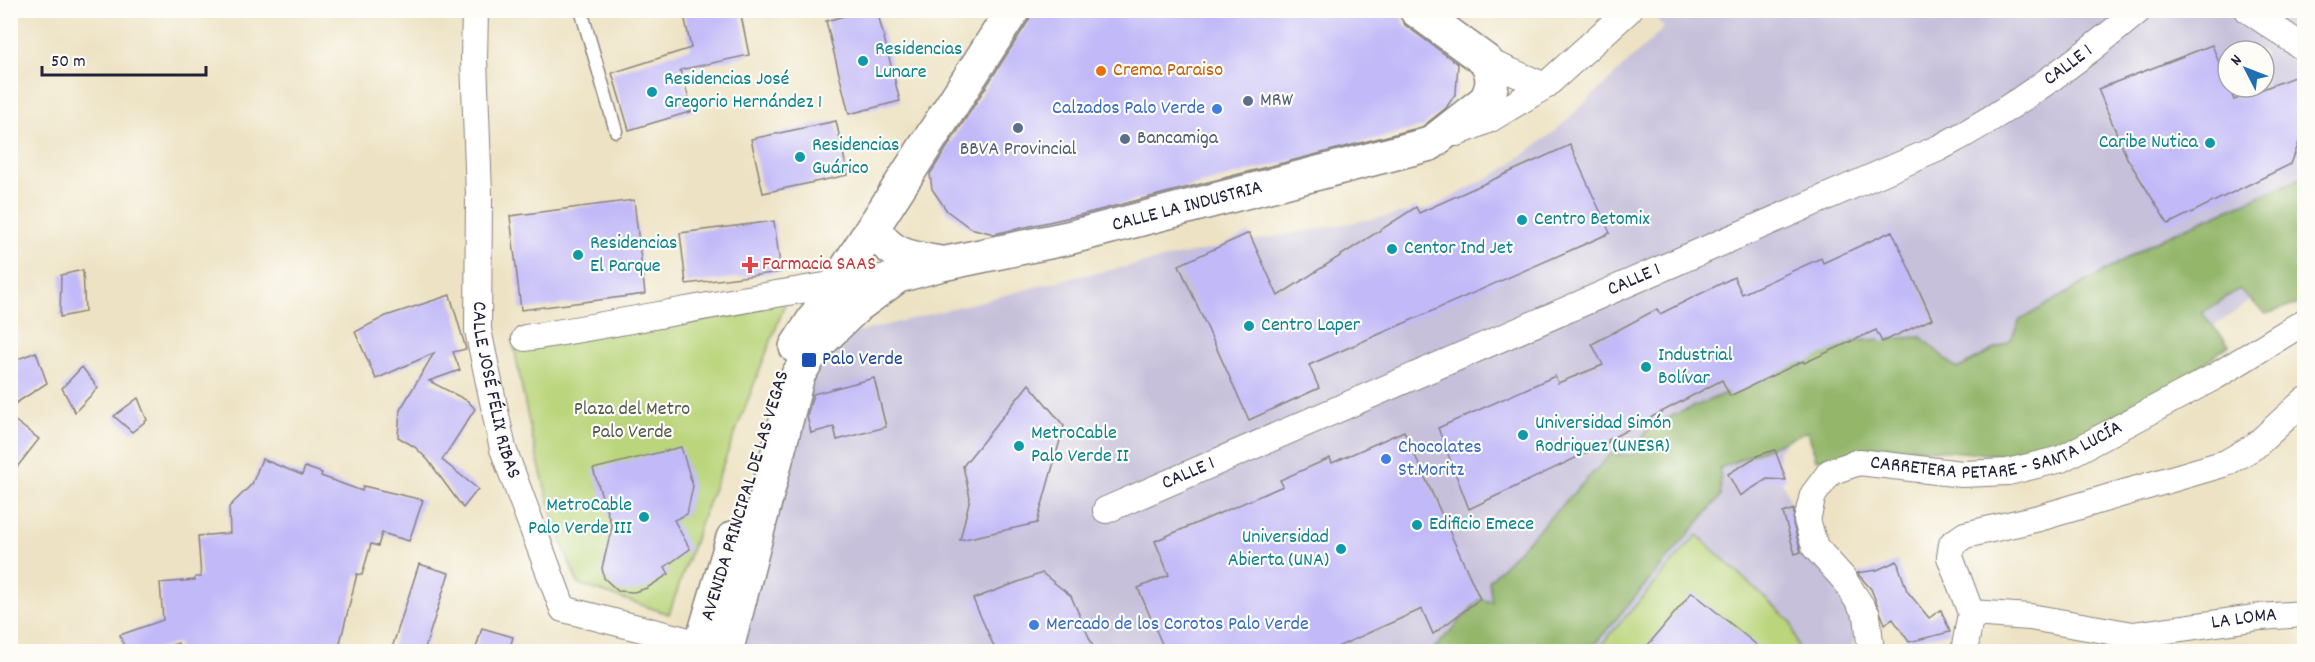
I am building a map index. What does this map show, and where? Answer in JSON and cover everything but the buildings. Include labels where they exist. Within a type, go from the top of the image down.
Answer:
[{"type":"street","name":"CALLE JOSÉ FÉLIX RIBAS","points":[[475,10],[474,58],[479,195],[478,330],[503,449],[563,609],[708,650]]},
{"type":"street","name":"AVENIDA PRINCIPAL DE LAS VEGAS","points":[[708,650],[785,367],[809,325],[1013,10]]},
{"type":"street","points":[[1416,10],[1486,61],[1545,86]]},
{"type":"street","name":"CALLE LA INDUSTRIA","points":[[525,338],[648,319],[838,283],[898,276],[942,264],[1068,238],[1430,144],[1490,119],[1545,86],[1629,10]]},
{"type":"street","name":"CALLE 1","points":[[1106,510],[1939,148],[2022,101],[2087,53],[2139,10]]},
{"type":"street","points":[[2248,10],[2304,48]]},
{"type":"street","name":"CALLE LA INDUSTRIA","points":[[1430,144],[1485,101],[1492,81],[1492,72],[1486,61]]},
{"type":"street","name":"CALLE LA INDUSTRIA","points":[[874,227],[881,241],[901,255],[942,264]]},
{"type":"street","name":"AVENIDA PRINCIPAL DE LAS VEGAS","points":[[708,650],[798,375],[816,346],[834,328],[857,306],[898,276]]},
{"type":"street","name":"CARRETERA PETARE - SANTA LUCÍA","points":[[1871,651],[1867,615],[1843,578],[1815,547],[1807,520],[1813,495],[1830,472],[1859,462],[1962,474],[2008,472],[2061,459],[2216,376],[2304,322]]},
{"type":"street","points":[[1964,651],[1971,613],[1950,558],[1952,544],[1965,535],[2039,518],[2226,463],[2255,446],[2304,401]]},
{"type":"street","name":"LA LOMA","points":[[1971,613],[2030,617],[2133,635],[2260,617],[2304,614]]},
{"type":"lane","points":[[581,10],[616,131]]},
{"type":"shaded area","points":[[1650,11],[2304,11],[2304,278],[2256,297],[2213,327],[1855,411],[1795,433],[1779,450],[1778,470],[1790,502],[1855,610],[1855,638],[1849,651],[724,652],[790,394],[843,336],[1067,279],[1230,245],[1432,208],[1504,169],[1554,132],[1664,28]]},
{"type":"green space","points":[[2304,177],[2304,302],[2266,314],[2239,289],[2202,313],[2229,345],[2183,379],[2071,440],[2001,455],[1885,446],[1816,460],[1808,431],[1720,468],[1721,496],[1589,651],[1431,652],[1480,599],[1492,602],[1489,581],[1611,454],[1634,455],[1646,431],[1672,416],[1848,341],[1921,337],[1957,369],[2010,341],[2020,320],[2160,239]]},
{"type":"green space","name":"Plaza del Metro Palo Verde","points":[[787,299],[702,519],[669,614],[578,584],[556,524],[539,464],[513,340]]},
{"type":"green space","points":[[1697,535],[1791,622],[1799,651],[1595,652]]},
{"type":"place","name":"Residencias Lunare","points":[[863,61]]},
{"type":"place","name":"Crema Paraiso","points":[[1101,71]]},
{"type":"place","name":"Residencias José Gregorio Hernández 1","points":[[652,92]]},
{"type":"place","name":"MRW","points":[[1248,101]]},
{"type":"place","name":"Calzados Palo Verde","points":[[1217,109]]},
{"type":"place","name":"BBVA Provincial","points":[[1018,128]]},
{"type":"place","name":"Bancamiga","points":[[1125,139]]},
{"type":"place","name":"Caribe Nutica","points":[[2210,143]]},
{"type":"place","name":"Residencias Guárico","points":[[800,157]]},
{"type":"place","name":"Centro Betomix","points":[[1522,220]]},
{"type":"place","name":"Centor Ind Jet","points":[[1392,249]]},
{"type":"place","name":"Residencias El Parque","points":[[578,255]]},
{"type":"place","name":"Farmacia SAAS","points":[[750,265]]},
{"type":"place","name":"Centro Laper","points":[[1249,326]]},
{"type":"place","name":"Palo Verde","points":[[809,360]]},
{"type":"place","name":"Industrial Bolívar","points":[[1646,367]]},
{"type":"place","name":"Universidad Simón Rodriguez (UNESR)","points":[[1523,435]]},
{"type":"place","name":"MetroCable Palo Verde II","points":[[1019,446]]},
{"type":"place","name":"Chocolates St.Moritz","points":[[1386,459]]},
{"type":"place","name":"MetroCable Palo Verde III","points":[[644,517]]},
{"type":"place","name":"Edificio Emece","points":[[1417,525]]},
{"type":"place","name":"Universidad Abierta (UNA)","points":[[1341,549]]},
{"type":"place","name":"Mercado de los Corotos Palo Verde","points":[[1034,625]]}]
